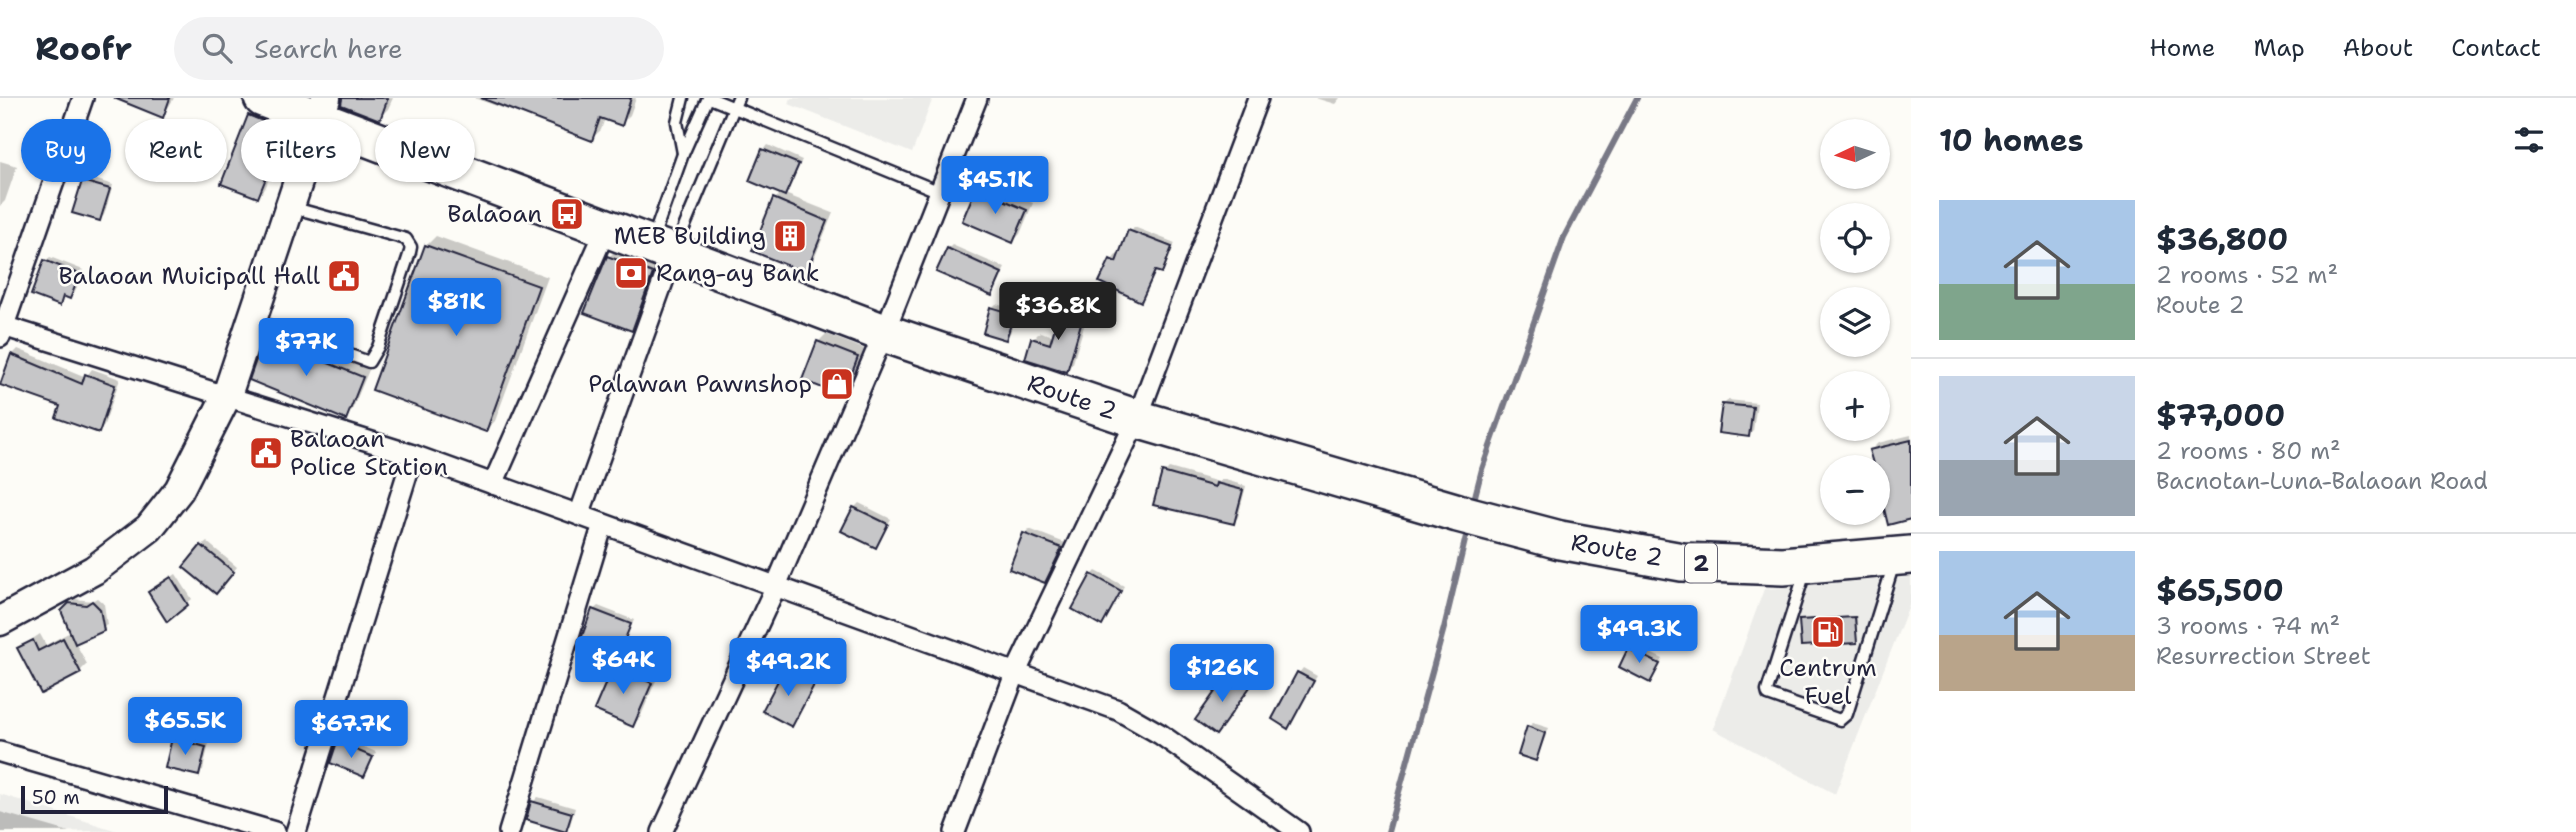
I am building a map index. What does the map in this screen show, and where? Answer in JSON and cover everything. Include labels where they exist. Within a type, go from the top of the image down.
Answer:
[{"type":"highway","name":"Route 2","points":[[263,98],[323,108],[606,229],[884,333],[1137,419],[1458,513],[1560,540],[1682,562],[1807,565],[1903,556]]},
{"type":"main road","points":[[0,621],[94,570],[149,528],[179,490],[227,395],[323,108]]},
{"type":"street","points":[[83,98],[1,330],[227,395],[413,455],[1138,719],[1299,832]]},
{"type":"street","points":[[662,832],[775,588],[884,333],[977,98]]},
{"type":"street","points":[[955,832],[1015,674],[1137,419],[1258,98]]},
{"type":"street","points":[[493,484],[606,229]]},
{"type":"street","points":[[579,515],[662,249]]},
{"type":"street","points":[[296,832],[413,455]]},
{"type":"street","points":[[509,832],[603,524]]},
{"type":"street","points":[[0,752],[275,832]]},
{"type":"lane","points":[[683,98],[677,122],[683,153]]},
{"type":"lane","points":[[662,249],[683,153],[709,98],[736,103],[940,192]]},
{"type":"lane","points":[[662,249],[736,103]]},
{"type":"lane","points":[[252,319],[369,362],[378,347],[410,252],[411,247],[406,239],[289,207]]},
{"type":"lane","points":[[1807,565],[1767,691],[1768,695],[1840,720],[1847,714],[1903,556]]},
{"type":"shaded area","points":[[791,98],[933,98],[912,153],[789,104]]},
{"type":"shaded area","points":[[1911,577],[1911,600],[1835,794],[1713,729],[1764,589]]},
{"type":"shaded area","points":[[0,794],[117,831],[0,832]]},
{"type":"building","points":[[114,98],[170,98],[163,118]]},
{"type":"building","points":[[342,98],[388,98],[380,119],[341,105]]},
{"type":"building","points":[[481,98],[631,98],[622,126],[600,118],[592,141]]},
{"type":"building","points":[[241,133],[241,182],[264,182],[258,198],[221,184],[227,182],[227,169]]},
{"type":"building","points":[[762,149],[799,164],[785,196],[749,181]]},
{"type":"building","points":[[82,182],[110,189],[100,221],[72,213]]},
{"type":"building","points":[[976,188],[1027,210],[1013,243],[962,221]]},
{"type":"building","name":"MEB Building","points":[[773,198],[827,221],[806,273],[752,251]]},
{"type":"building","points":[[1128,230],[1172,247],[1162,273],[1155,271],[1141,302],[1099,282],[1110,259],[1116,262]]},
{"type":"building","points":[[425,245],[539,286],[486,432],[372,390]]},
{"type":"building","points":[[947,248],[1002,273],[992,296],[936,272]]},
{"type":"building","points":[[607,256],[653,273],[632,331],[584,313]]},
{"type":"building","points":[[44,260],[80,274],[70,299],[63,296],[60,306],[31,295]]},
{"type":"building","points":[[990,307],[1014,314],[1006,340],[983,333]]},
{"type":"building","points":[[1061,307],[1084,313],[1067,372],[1025,359],[1031,338],[1050,344]]},
{"type":"building","points":[[264,337],[363,377],[346,420],[249,380]]},
{"type":"building","points":[[817,341],[858,357],[843,396],[802,380]]},
{"type":"building","points":[[11,354],[82,384],[85,374],[115,385],[99,433],[56,418],[60,406],[0,385]]},
{"type":"building","points":[[1722,404],[1753,407],[1749,437],[1718,433]]},
{"type":"building","points":[[1911,440],[1911,519],[1890,524],[1890,455],[1870,455],[1869,450]]},
{"type":"building","points":[[1162,472],[1215,487],[1216,483],[1243,490],[1234,524],[1153,505]]},
{"type":"building","points":[[853,507],[888,524],[876,548],[841,531]]},
{"type":"building","points":[[1023,533],[1062,548],[1045,583],[1009,569]]},
{"type":"building","points":[[201,545],[234,572],[216,594],[183,567]]},
{"type":"building","points":[[1091,574],[1121,591],[1102,626],[1072,609]]},
{"type":"building","points":[[171,577],[188,605],[167,622],[148,592]]},
{"type":"building","points":[[92,601],[100,609],[104,631],[75,644],[61,611],[69,603],[86,605]]},
{"type":"building","points":[[592,609],[631,624],[619,654],[581,639]]},
{"type":"building","name":"Centrum Fuel","points":[[1855,617],[1857,643],[1801,646],[1799,620]]},
{"type":"building","points":[[63,638],[81,673],[41,694],[17,648],[33,640],[38,651]]},
{"type":"building","points":[[1628,648],[1660,664],[1650,683],[1619,667]]},
{"type":"building","points":[[613,666],[652,683],[633,727],[594,710]]},
{"type":"building","points":[[784,669],[814,685],[792,727],[762,711]]},
{"type":"building","points":[[1229,672],[1250,687],[1216,735],[1195,720]]},
{"type":"building","points":[[1297,672],[1314,681],[1288,729],[1272,719]]},
{"type":"building","points":[[1527,726],[1545,733],[1536,761],[1518,755]]},
{"type":"building","points":[[172,738],[206,747],[199,776],[165,768]]},
{"type":"building","points":[[337,742],[373,757],[364,777],[330,763]]},
{"type":"building","points":[[531,801],[572,813],[566,832],[526,820]]},
{"type":"waterway","points":[[1473,504],[1482,469],[1564,237],[1637,98]]},
{"type":"waterway","points":[[1388,832],[1444,628],[1468,528]]},
{"type":"place","name":"Balaoan","points":[[567,214]]},
{"type":"place","name":"MEB Building","points":[[790,236]]},
{"type":"place","name":"Rang-ay Bank","points":[[631,273]]},
{"type":"place","name":"Balaoan Muicipall Hall","points":[[344,276]]},
{"type":"place","name":"Palawan Pawnshop","points":[[837,384]]},
{"type":"place","name":"Balaoan Police Station","points":[[266,453]]},
{"type":"place","name":"Centrum Fuel","points":[[1828,632]]}]
